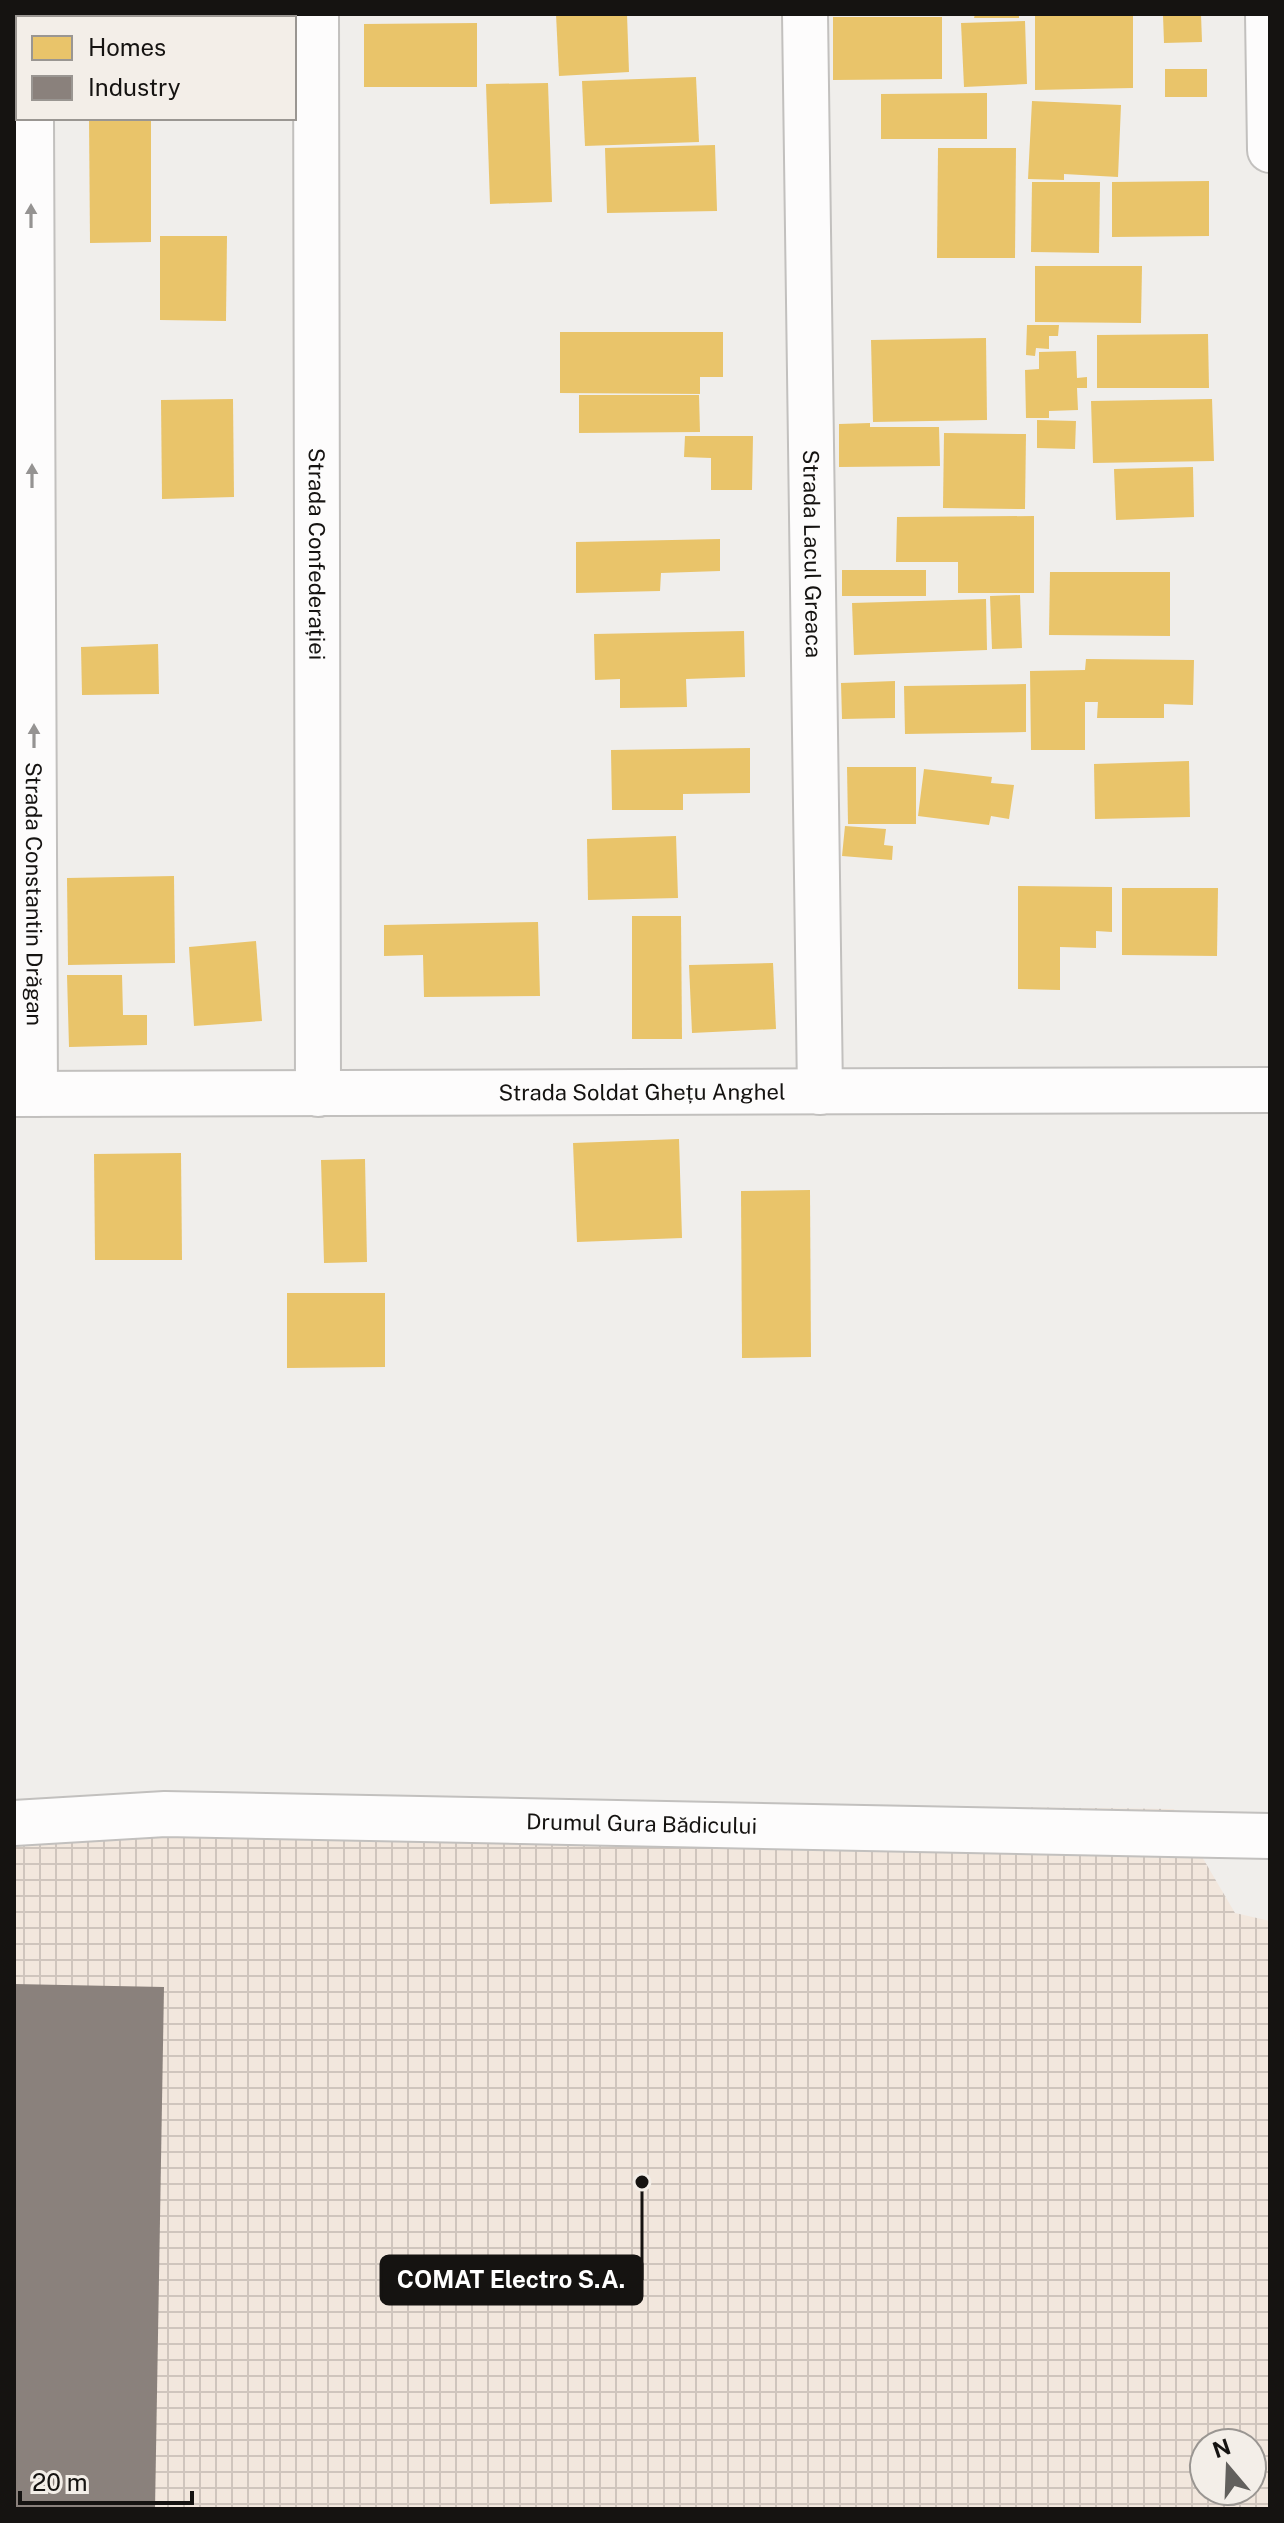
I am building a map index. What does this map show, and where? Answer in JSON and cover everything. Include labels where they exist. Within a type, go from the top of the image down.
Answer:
[{"type":"street","name":"Strada Confederației","points":[[316,14],[318,1094]]},
{"type":"street","name":"Strada Lacul Greaca","points":[[805,14],[820,1092]]},
{"type":"street","points":[[1268,14],[1270,150]]},
{"type":"street","name":"Strada Constantin Drăgan","points":[[25,1094],[31,120]]},
{"type":"street","name":"Strada Soldat Ghețu Anghel","points":[[25,1094],[1270,1090]]},
{"type":"street","name":"Drumul Gura Bădicului","points":[[14,1823],[165,1814],[1270,1836]]},
{"type":"shaded area","points":[[361,1800],[1174,1809],[1235,1913],[1270,1921],[1270,2509],[14,2509],[14,1805]]},
{"type":"building: Homes","points":[[64,14],[152,14],[152,16]]},
{"type":"building: Homes","points":[[160,14],[235,14],[235,16]]},
{"type":"building: Homes","points":[[556,14],[627,14],[629,72],[559,76]]},
{"type":"building: Homes","points":[[975,14],[1019,14],[1019,18],[974,18]]},
{"type":"building: Homes","points":[[1035,14],[1133,14],[1133,88],[1035,90]]},
{"type":"building: Homes","points":[[1201,14],[1202,42],[1164,43],[1163,15]]},
{"type":"building: Homes","points":[[833,17],[942,17],[942,79],[833,80]]},
{"type":"building: Homes","points":[[1025,21],[1027,84],[964,87],[961,23]]},
{"type":"building: Homes","points":[[477,23],[477,87],[364,87],[364,24]]},
{"type":"building: Homes","points":[[1165,69],[1207,69],[1207,97],[1165,97]]},
{"type":"building: Homes","points":[[696,77],[699,142],[585,146],[582,81]]},
{"type":"building: Homes","points":[[548,83],[552,202],[490,204],[486,84]]},
{"type":"building: Homes","points":[[987,93],[987,139],[881,139],[881,94]]},
{"type":"building: Homes","points":[[1032,101],[1121,105],[1118,177],[1064,174],[1064,180],[1028,179]]},
{"type":"building: Homes","points":[[89,120],[151,120],[151,242],[90,243]]},
{"type":"building: Homes","points":[[715,145],[717,211],[607,213],[605,148]]},
{"type":"building: Homes","points":[[938,148],[1016,148],[1015,258],[937,258]]},
{"type":"building: Homes","points":[[1209,181],[1209,236],[1112,237],[1112,182]]},
{"type":"building: Homes","points":[[1032,182],[1100,182],[1099,253],[1031,252]]},
{"type":"building: Homes","points":[[160,236],[227,236],[226,321],[160,320]]},
{"type":"building: Homes","points":[[1035,266],[1142,266],[1141,323],[1035,322]]},
{"type":"building: Homes","points":[[1027,325],[1059,325],[1058,336],[1049,336],[1049,349],[1036,348],[1035,356],[1026,355]]},
{"type":"building: Homes","points":[[560,332],[723,332],[723,377],[700,377],[700,394],[560,393]]},
{"type":"building: Homes","points":[[1208,334],[1209,388],[1097,388],[1097,335]]},
{"type":"building: Homes","points":[[986,338],[987,420],[873,422],[871,340]]},
{"type":"building: Homes","points":[[1076,351],[1077,378],[1087,377],[1087,388],[1077,388],[1078,410],[1049,411],[1049,418],[1026,418],[1025,370],[1039,369],[1039,352]]},
{"type":"building: Homes","points":[[579,395],[699,395],[700,432],[579,433]]},
{"type":"building: Homes","points":[[233,399],[234,497],[162,499],[161,400]]},
{"type":"building: Homes","points":[[1212,399],[1214,461],[1093,463],[1091,401]]},
{"type":"building: Homes","points":[[1037,420],[1076,421],[1075,449],[1037,448]]},
{"type":"building: Homes","points":[[870,423],[870,427],[939,427],[940,466],[839,467],[839,424]]},
{"type":"building: Homes","points":[[944,433],[1026,434],[1025,509],[943,508]]},
{"type":"building: Homes","points":[[685,436],[753,436],[752,490],[711,490],[711,458],[684,457]]},
{"type":"building: Homes","points":[[1193,467],[1194,517],[1116,520],[1114,469]]},
{"type":"building: Homes","points":[[1034,516],[1034,593],[958,593],[958,562],[896,562],[897,517]]},
{"type":"building: Homes","points":[[720,539],[720,571],[661,573],[660,591],[576,593],[576,542]]},
{"type":"building: Homes","points":[[842,570],[926,570],[926,596],[842,596]]},
{"type":"building: Homes","points":[[1050,572],[1170,572],[1170,636],[1049,635]]},
{"type":"building: Homes","points":[[1020,595],[1022,648],[992,649],[990,596]]},
{"type":"building: Homes","points":[[986,599],[987,650],[854,655],[852,603]]},
{"type":"building: Homes","points":[[744,631],[745,677],[686,679],[687,707],[620,708],[620,679],[595,680],[594,634]]},
{"type":"building: Homes","points":[[158,644],[159,694],[82,695],[81,647]]},
{"type":"building: Homes","points":[[1086,659],[1194,660],[1193,705],[1164,704],[1164,718],[1097,718],[1098,702],[1085,702],[1085,750],[1031,750],[1030,671],[1085,670]]},
{"type":"building: Homes","points":[[895,681],[895,718],[842,719],[841,683]]},
{"type":"building: Homes","points":[[1026,684],[1026,732],[905,734],[904,686]]},
{"type":"building: Homes","points":[[750,748],[750,793],[683,794],[683,810],[612,810],[611,750]]},
{"type":"building: Homes","points":[[1189,761],[1190,817],[1095,819],[1094,764]]},
{"type":"building: Homes","points":[[847,767],[916,767],[916,824],[848,824]]},
{"type":"building: Homes","points":[[924,769],[992,777],[991,783],[1014,785],[1009,819],[991,816],[989,825],[918,816]]},
{"type":"building: Homes","points":[[845,826],[886,829],[884,845],[893,846],[892,860],[842,856]]},
{"type":"building: Homes","points":[[676,836],[678,898],[588,900],[587,839]]},
{"type":"building: Homes","points":[[174,876],[175,963],[68,965],[67,878]]},
{"type":"building: Homes","points":[[1018,886],[1112,887],[1112,932],[1096,931],[1096,948],[1060,947],[1060,990],[1018,989]]},
{"type":"building: Homes","points":[[1122,888],[1218,888],[1217,956],[1122,955]]},
{"type":"building: Homes","points":[[632,916],[681,916],[682,1039],[632,1039]]},
{"type":"building: Homes","points":[[538,922],[540,996],[424,997],[423,955],[384,956],[384,925]]},
{"type":"building: Homes","points":[[256,941],[262,1021],[194,1026],[189,947]]},
{"type":"building: Homes","points":[[773,963],[776,1029],[692,1033],[689,965]]},
{"type":"building: Homes","points":[[67,975],[122,975],[123,1015],[147,1015],[147,1045],[69,1047]]},
{"type":"building: Homes","points":[[679,1139],[682,1238],[577,1242],[573,1143]]},
{"type":"building: Homes","points":[[181,1153],[182,1260],[95,1260],[94,1154]]},
{"type":"building: Homes","points":[[365,1159],[367,1262],[324,1263],[321,1160]]},
{"type":"building: Homes","points":[[810,1190],[811,1357],[742,1358],[741,1191]]},
{"type":"building: Homes","points":[[287,1293],[385,1293],[385,1367],[287,1368]]},
{"type":"building: Industry","points":[[14,1984],[164,1987],[155,2509],[14,2509]]},
{"type":"place","name":"COMAT Electro S.A.","points":[[642,2182]]}]
